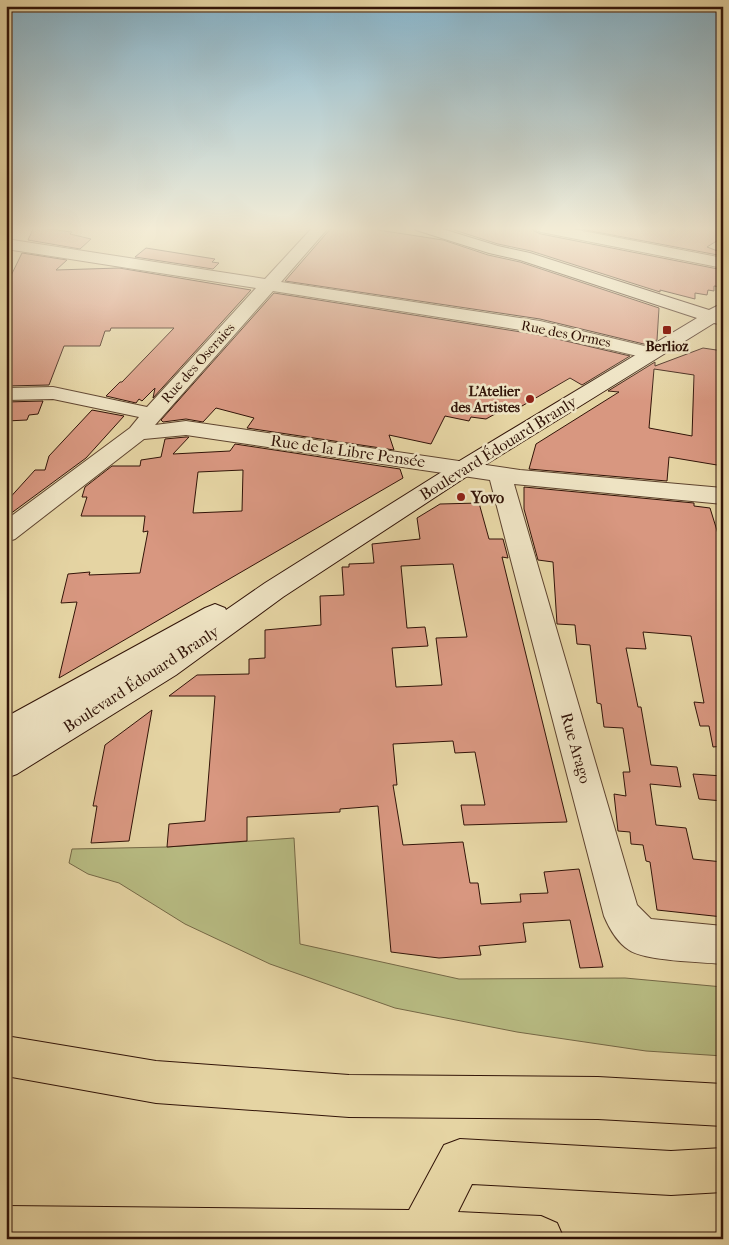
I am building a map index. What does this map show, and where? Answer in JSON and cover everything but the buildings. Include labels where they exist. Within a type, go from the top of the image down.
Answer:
[{"type":"highway","points":[[6,1056],[156,1082],[349,1096],[598,1098],[723,1105]]},
{"type":"highway","points":[[422,1233],[460,1161],[671,1173],[723,1170]]},
{"type":"highway","points":[[6,1229],[422,1233],[541,1239]]},
{"type":"street","name":"Rue des Ormes","points":[[262,285],[540,328],[650,353]]},
{"type":"street","points":[[620,285],[719,315]]},
{"type":"street","name":"Rue des Oseraies","points":[[138,433],[152,414],[268,286]]},
{"type":"street","name":"Boulevard Édouard Branly","points":[[6,764],[166,667],[274,590],[464,468],[650,353],[719,315]]},
{"type":"street","points":[[6,394],[53,393],[152,414]]},
{"type":"street","name":"Rue de la Libre Pensée","points":[[138,433],[186,428],[500,474],[723,496]]},
{"type":"street","points":[[6,533],[138,433]]},
{"type":"street","name":"Rue Arago","points":[[500,474],[622,916],[642,937],[723,944]]},
{"type":"street","name":"Boulevard Édouard Branly","points":[[6,733],[203,621],[274,590]]},
{"type":"green space","points":[[294,838],[300,944],[459,979],[625,978],[723,987],[723,1056],[646,1051],[517,1032],[395,1008],[270,964],[185,924],[119,883],[88,874],[69,863],[72,849],[167,847]]},
{"type":"place","name":"Berlioz","points":[[667,330]]},
{"type":"place","name":"L'Atelier des Artistes","points":[[530,399]]},
{"type":"place","name":"Yovo","points":[[461,497]]}]
